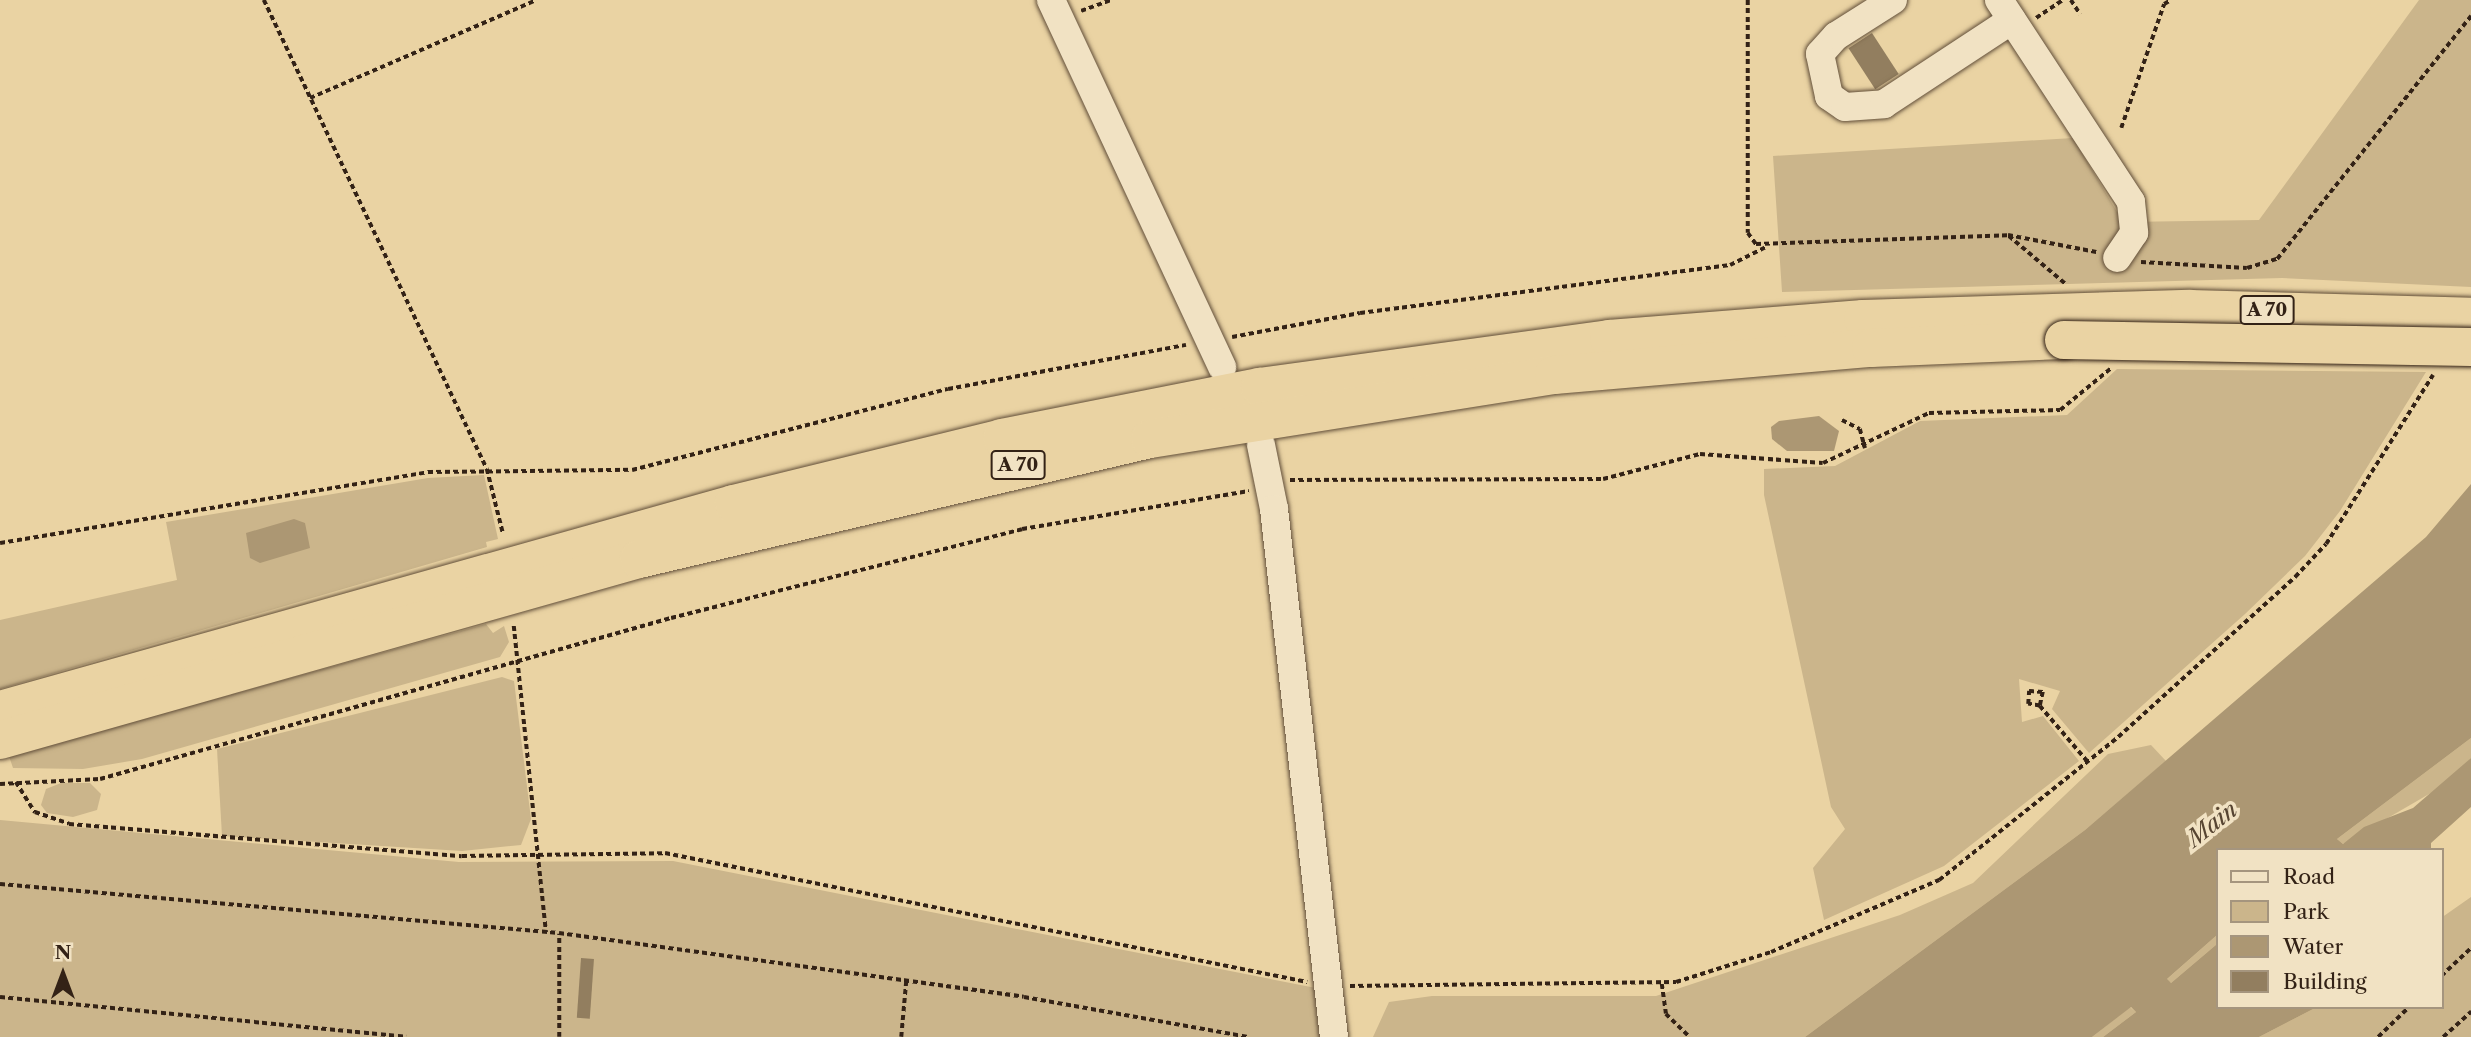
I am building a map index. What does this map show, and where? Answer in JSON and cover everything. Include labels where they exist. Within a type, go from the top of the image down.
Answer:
[{"type":"highway","name":"A 70","points":[[0,710],[632,530],[1136,409],[1391,366],[1609,339],[2066,312],[2471,317]]},
{"type":"highway","name":"A 70","points":[[0,740],[728,536],[1150,439],[1555,375],[1871,348],[2066,312],[2471,347]]},
{"type":"street","points":[[1893,0],[1836,36],[1820,54],[1829,96],[1844,107],[1884,104],[2010,16],[2131,201],[2134,233],[2117,258]]},
{"type":"street","points":[[1055,9],[1222,367]]},
{"type":"street","points":[[1261,445],[1270,484],[1334,1037]]},
{"type":"path","points":[[264,0],[487,470],[503,533]]},
{"type":"path","points":[[310,98],[536,0]]},
{"type":"path","points":[[1055,9],[1112,0]]},
{"type":"path","points":[[0,543],[428,472],[632,470],[948,390],[1210,341],[1360,313],[1730,265],[1766,247],[1748,233],[1748,0]]},
{"type":"path","points":[[2010,16],[2063,0]]},
{"type":"path","points":[[2071,0],[2080,14]]},
{"type":"path","points":[[2121,128],[2164,4],[2172,0]]},
{"type":"path","points":[[2008,235],[2038,261],[2066,312]]},
{"type":"path","points":[[0,784],[100,779],[519,666],[671,618],[1022,529],[1127,506],[1270,484],[1603,479],[1700,454],[1807,465],[1865,448],[1889,429],[1929,414],[2060,410],[2113,365]]},
{"type":"path","points":[[16,782],[35,812],[69,824],[462,856],[665,853],[1329,985],[1662,984],[1771,951],[1912,895],[2010,829],[2256,614],[2326,544],[2437,368]]},
{"type":"path","points":[[1842,420],[1860,429],[1865,448]]},
{"type":"path","points":[[514,626],[546,932]]},
{"type":"path","points":[[2040,706],[2043,692],[2029,691],[2028,704],[2040,706],[2088,762]]},
{"type":"path","points":[[0,884],[559,933],[906,981],[1249,1037]]},
{"type":"path","points":[[559,933],[559,1037]]},
{"type":"path","points":[[2443,974],[2471,948]]},
{"type":"path","points":[[901,1037],[906,981]]},
{"type":"path","points":[[1662,984],[1666,1014],[1690,1037]]},
{"type":"path","points":[[0,997],[407,1037]]},
{"type":"path","points":[[2378,1037],[2407,1009]]},
{"type":"path","points":[[2443,1037],[2471,1013]]},
{"type":"green space","points":[[2419,0],[2471,0],[2471,287],[2282,278],[1782,292],[1773,156],[2073,138],[2123,222],[2259,220]]},
{"type":"green space","points":[[2117,369],[2426,372],[2340,511],[2305,556],[2245,614],[2089,753],[2052,709],[2060,691],[2019,679],[2022,722],[2043,716],[2079,761],[1944,866],[1824,920],[1813,868],[1845,829],[1831,807],[1764,495],[1764,469],[1835,466],[1920,421],[2067,415]]},
{"type":"green space","points":[[484,475],[498,539],[486,542],[487,547],[0,689],[0,620],[177,580],[166,522],[428,478]]},
{"type":"green space","points":[[486,624],[493,633],[504,626],[509,642],[500,657],[142,759],[83,769],[13,768],[9,756]]},
{"type":"green space","points":[[502,677],[514,681],[531,819],[521,845],[462,851],[222,836],[217,749]]},
{"type":"green space","points":[[2471,738],[2471,758],[2448,783],[2343,844],[2337,839]]},
{"type":"green space","points":[[2151,745],[2166,761],[2085,830],[1805,1037],[1373,1037],[1389,1002],[1432,996],[1656,996],[1900,915],[1973,883],[2108,754]]},
{"type":"green space","points":[[61,783],[90,783],[101,794],[97,810],[73,817],[47,813],[41,805],[46,789]]},
{"type":"green space","points":[[0,820],[459,862],[673,861],[1321,989],[1324,1037],[0,1037]]},
{"type":"green space","points":[[2471,897],[2471,1037],[2259,1037],[2313,1009],[2443,1009],[2443,917]]},
{"type":"green space","points":[[2216,936],[2216,945],[2171,983],[2166,980]]},
{"type":"green space","points":[[2130,1007],[2136,1012],[2103,1037],[2092,1037]]},
{"type":"water","points":[[1819,416],[1839,431],[1834,451],[1787,451],[1772,439],[1771,427],[1779,421]]},
{"type":"water","name":"Main","points":[[2471,484],[2471,738],[2337,839],[2343,844],[2364,827],[2413,808],[2471,758],[2471,807],[2431,843],[2431,848],[2216,848],[2216,936],[2167,979],[2171,983],[2216,945],[2216,1009],[2313,1009],[2259,1037],[2103,1037],[2136,1012],[2131,1007],[2092,1037],[1805,1037],[2085,830],[2426,537]]},
{"type":"water","points":[[294,519],[305,523],[310,548],[260,563],[250,558],[246,533]]},
{"type":"building","points":[[1872,33],[1899,74],[1875,89],[1849,48]]},
{"type":"building","points":[[581,958],[594,959],[590,1019],[577,1018]]}]
